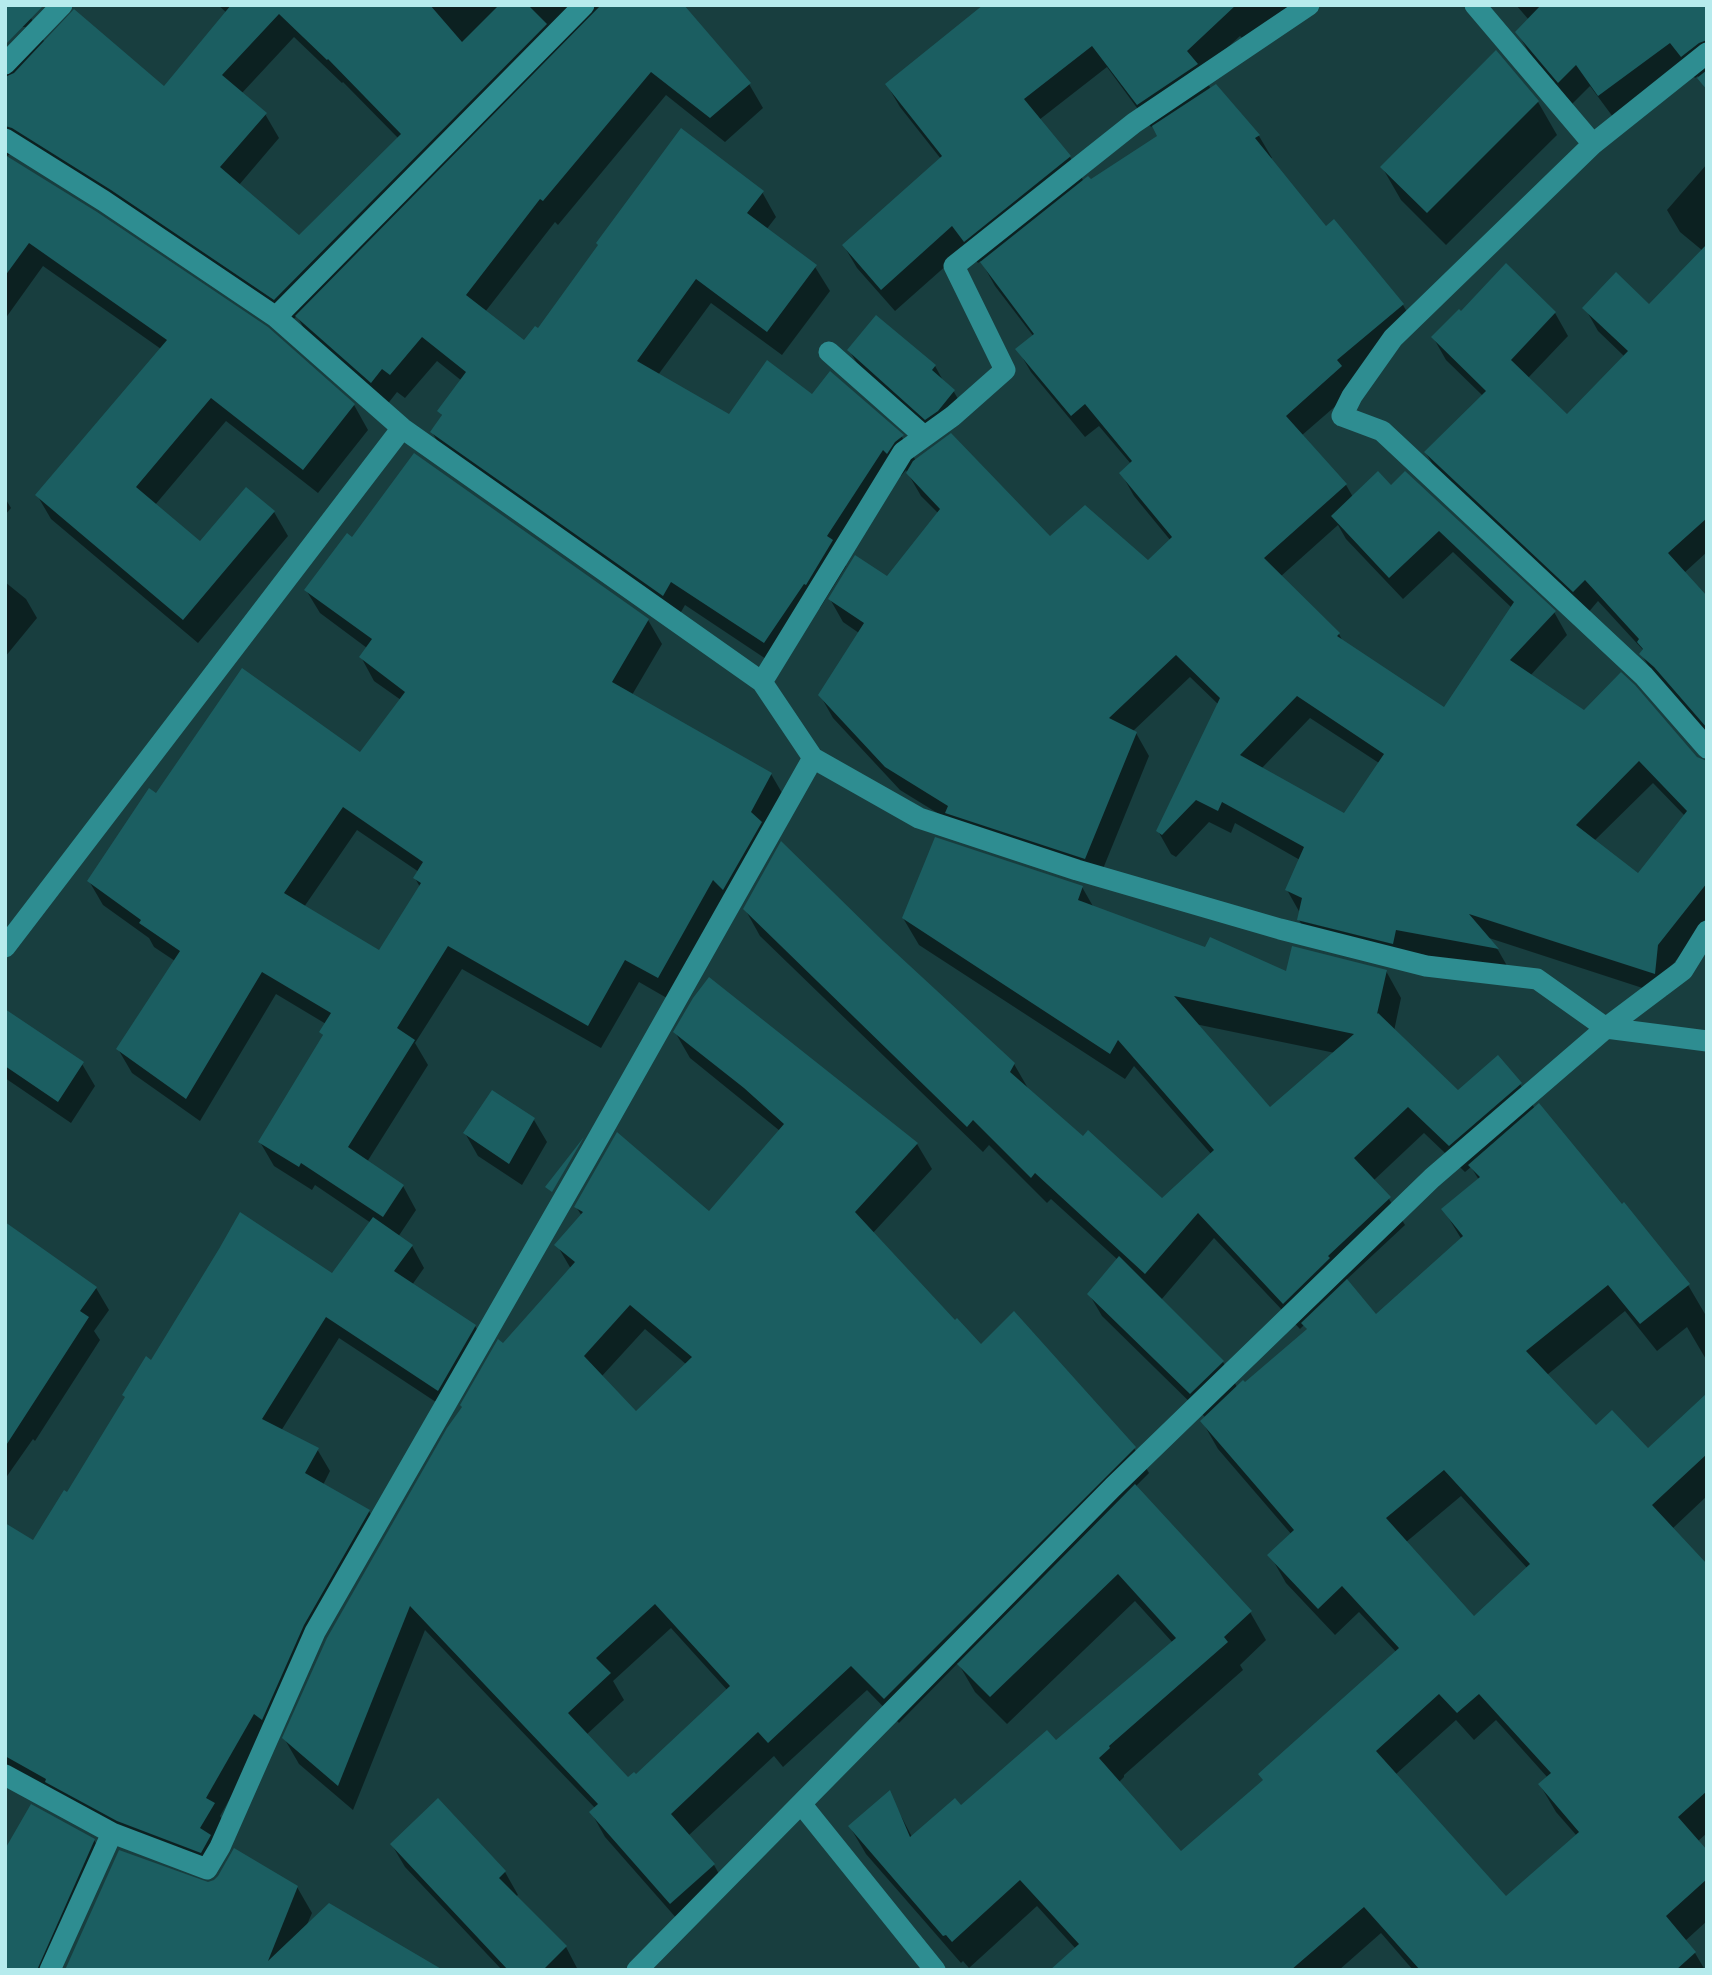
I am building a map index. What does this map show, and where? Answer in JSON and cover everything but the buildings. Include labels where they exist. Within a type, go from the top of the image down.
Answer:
[{"type":"street","points":[[5,64],[62,5]]},
{"type":"street","points":[[276,317],[584,5]]},
{"type":"street","points":[[762,682],[903,452],[953,416],[1005,370],[954,266],[1134,123],[1310,5]]},
{"type":"street","points":[[1475,5],[1593,144]]},
{"type":"street","points":[[1707,53],[1593,144],[1393,338],[1342,416],[1382,431],[1644,676],[1707,748]]},
{"type":"street","points":[[5,139],[104,201],[276,317],[402,428],[762,682],[813,758],[919,818],[1077,870],[1280,929],[1426,966],[1537,979],[1606,1028],[1707,1041]]},
{"type":"street","points":[[829,352],[924,436]]},
{"type":"street","points":[[5,947],[402,428]]},
{"type":"street","points":[[5,1774],[112,1833],[207,1870],[220,1847],[315,1632],[813,758]]},
{"type":"street","points":[[637,1970],[1114,1488],[1422,1188],[1606,1028],[1683,970],[1707,931]]},
{"type":"street","points":[[802,1805],[935,1970]]},
{"type":"street","points":[[50,1970],[112,1833]]}]
